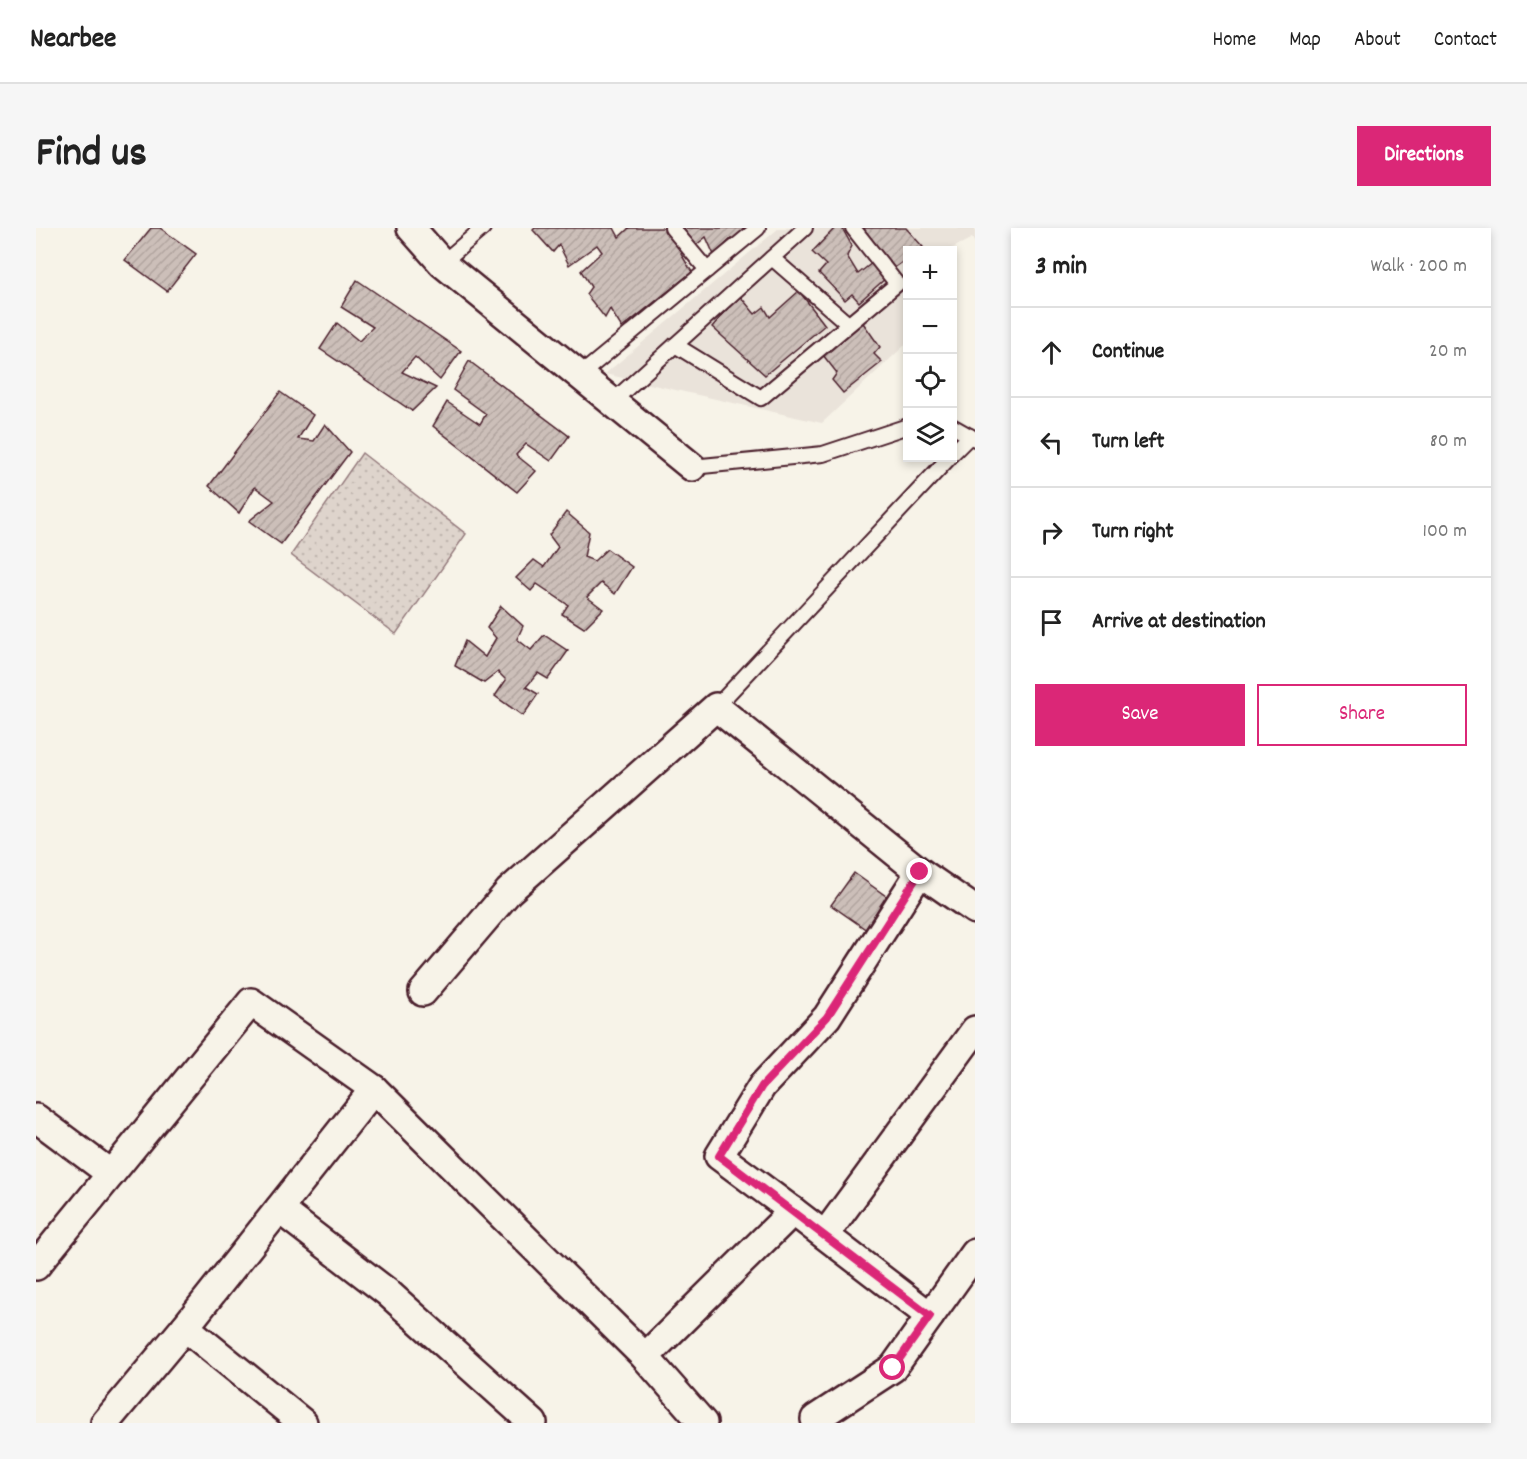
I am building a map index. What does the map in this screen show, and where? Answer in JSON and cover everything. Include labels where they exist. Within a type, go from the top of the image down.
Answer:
[{"type":"street","points":[[411,228],[442,263],[692,467]]},
{"type":"street","points":[[423,992],[509,891],[716,707],[920,872],[975,910]]},
{"type":"street","points":[[920,872],[827,1017],[762,1086],[719,1156],[930,1316]]},
{"type":"street","points":[[36,1266],[251,1002],[374,1089],[645,1357],[703,1423]]},
{"type":"street","points":[[825,1235],[975,1030]]},
{"type":"street","points":[[105,1423],[185,1327],[374,1089]]},
{"type":"street","points":[[36,1118],[111,1174]]},
{"type":"street","points":[[279,1209],[387,1292],[533,1423]]},
{"type":"street","points":[[645,1357],[793,1210]]},
{"type":"street","points":[[813,1422],[893,1368],[975,1253]]},
{"type":"street","points":[[185,1327],[303,1423]]},
{"type":"lane","points":[[442,263],[483,228]]},
{"type":"lane","points":[[672,228],[707,270]]},
{"type":"lane","points":[[579,375],[758,228]]},
{"type":"lane","points":[[612,402],[805,228]]},
{"type":"lane","points":[[675,345],[761,398],[897,284],[853,228]]},
{"type":"lane","points":[[772,258],[848,324]]},
{"type":"lane","points":[[692,467],[823,454],[903,428]]},
{"type":"lane","points":[[957,429],[972,437],[957,450]]},
{"type":"lane","points":[[716,707],[945,462]]},
{"type":"shaded area","points":[[779,228],[975,228],[975,243],[972,238],[957,246],[903,246],[903,347],[822,423],[605,374]]},
{"type":"shaded area","points":[[362,453],[466,534],[396,634],[291,555]]},
{"type":"building","points":[[151,228],[160,228],[196,254],[167,291],[125,260]]},
{"type":"building","points":[[535,228],[614,228],[619,237],[629,228],[667,228],[686,251],[681,254],[692,272],[622,328],[610,309],[605,318],[586,294],[591,287],[581,271],[602,252],[597,245],[569,265],[559,245],[553,252],[533,230]]},
{"type":"building","points":[[683,228],[751,228],[733,242],[731,239],[714,255],[706,237],[695,246]]},
{"type":"building","points":[[835,228],[842,228],[852,246],[847,256],[858,274],[872,263],[886,278],[859,302],[852,294],[845,300],[819,273],[826,265],[812,252]]},
{"type":"building","points":[[863,228],[906,228],[922,246],[903,246],[903,262],[894,268]]},
{"type":"building","points":[[357,280],[461,351],[440,380],[415,357],[402,372],[436,388],[412,411],[320,349],[337,323],[359,341],[373,327],[341,307]]},
{"type":"building","points":[[799,291],[825,325],[765,375],[712,327],[739,295],[755,314],[764,307],[770,317]]},
{"type":"building","points":[[861,320],[880,347],[874,354],[882,362],[843,393],[832,380],[837,373],[823,355]]},
{"type":"building","points":[[469,361],[569,436],[551,461],[526,444],[516,455],[536,471],[517,492],[433,426],[447,402],[480,424],[486,414],[453,390]]},
{"type":"building","points":[[280,392],[313,415],[298,439],[314,441],[325,424],[350,452],[281,544],[249,521],[274,501],[255,487],[239,513],[209,486]]},
{"type":"building","points":[[566,512],[589,532],[584,557],[594,561],[607,549],[632,567],[615,594],[601,583],[587,597],[603,609],[584,628],[562,614],[568,605],[537,584],[531,591],[516,578],[534,560],[544,567],[558,547],[549,535]]},
{"type":"building","points":[[501,606],[523,626],[517,639],[531,650],[544,635],[568,651],[548,679],[538,673],[526,687],[538,694],[523,716],[495,696],[506,680],[498,672],[484,683],[455,666],[465,641],[485,657],[496,638],[487,628]]},
{"type":"building","points":[[854,873],[897,904],[874,935],[831,905]]},
{"type":"route","points":[[893,1368],[930,1316],[719,1156],[762,1086],[827,1017],[920,872]]}]
